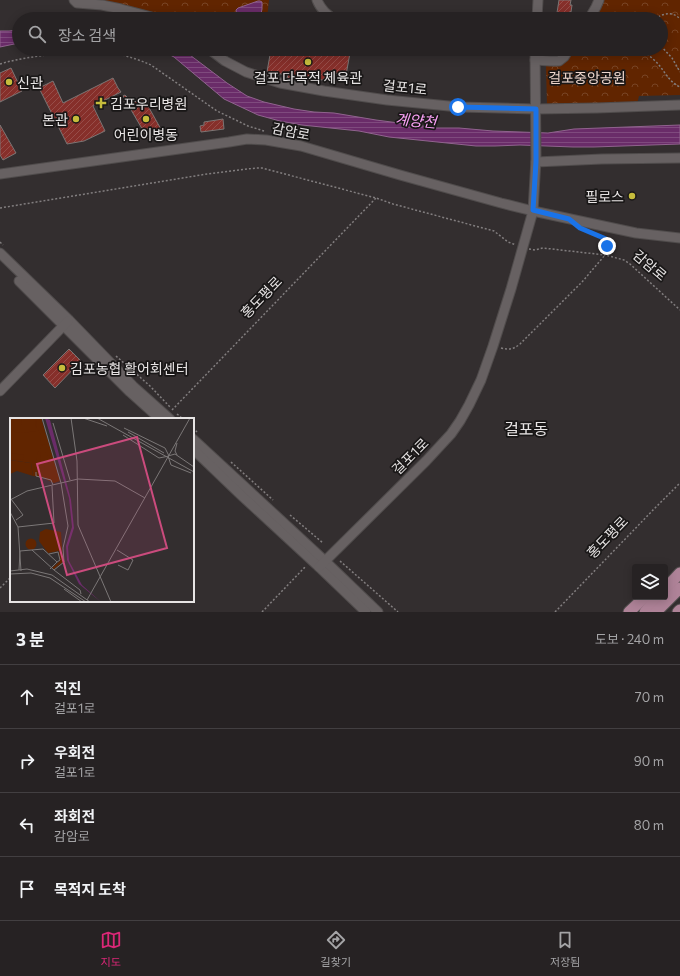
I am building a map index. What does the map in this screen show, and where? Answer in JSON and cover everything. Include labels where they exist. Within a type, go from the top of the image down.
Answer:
[{"type":"main road","points":[[668,576],[680,565]]},
{"type":"main road","points":[[668,586],[680,572]]},
{"type":"main road","points":[[656,612],[680,588]]},
{"type":"main road","points":[[629,612],[642,600]]},
{"type":"main road","points":[[645,612],[655,600]]},
{"type":"street","points":[[74,0],[82,4],[96,4],[132,12]]},
{"type":"street","points":[[317,0],[324,12]]},
{"type":"street","points":[[537,12],[538,0]]},
{"type":"street","points":[[593,12],[599,0]]},
{"type":"street","name":"걸포1로","points":[[218,56],[246,72],[280,83],[331,92],[387,100],[458,107],[536,112]]},
{"type":"street","name":"걸포1로","points":[[318,563],[426,461],[451,434],[469,405],[481,380],[511,289],[533,210],[536,160],[534,56]]},
{"type":"street","points":[[535,60],[559,61],[565,56]]},
{"type":"street","points":[[536,112],[680,105]]},
{"type":"street","name":"감암로","points":[[0,174],[247,139],[266,140],[301,146],[501,203],[636,233],[680,238]]},
{"type":"street","points":[[536,160],[680,158]]},
{"type":"street","points":[[0,253],[130,392],[165,418]]},
{"type":"street","points":[[0,261],[66,322]]},
{"type":"street","points":[[0,391],[66,322]]},
{"type":"street","points":[[196,436],[366,612]]},
{"type":"street","points":[[194,450],[246,500],[318,563],[378,612]]},
{"type":"path","points":[[668,13],[678,16],[680,19]]},
{"type":"path","points":[[668,54],[680,72]]},
{"type":"path","points":[[0,64],[40,56]]},
{"type":"path","points":[[122,56],[150,65],[217,111],[248,126],[268,133]]},
{"type":"path","points":[[650,56],[663,69],[671,81],[680,87]]},
{"type":"path","points":[[0,208],[207,174],[262,168],[494,231],[508,242],[523,248]]},
{"type":"path","name":"홍도평로","points":[[165,418],[376,198]]},
{"type":"path","points":[[493,346],[506,350],[514,348],[520,344],[582,282],[605,255],[607,246],[606,239],[587,231]]},
{"type":"path","name":"감암로","points":[[523,248],[535,250],[543,248],[605,255],[624,260],[680,310]]},
{"type":"path","points":[[227,459],[273,500]]},
{"type":"path","name":"홍도평로","points":[[555,612],[654,508],[680,483]]},
{"type":"path","points":[[290,515],[323,543]]},
{"type":"path","points":[[340,561],[398,612]]},
{"type":"path","points":[[262,612],[318,563]]},
{"type":"path","points":[[0,588],[10,578]]},
{"type":"green space","points":[[89,0],[269,0],[268,12],[153,12]]},
{"type":"green space","name":"걸포중앙공원","points":[[603,0],[680,0],[680,95],[639,96],[637,104],[547,106],[546,66],[557,64],[565,56],[668,56],[668,12],[597,12]]},
{"type":"green space","points":[[668,55],[680,75],[680,85],[671,77],[658,61],[652,56]]},
{"type":"shaded area","points":[[258,1],[262,2],[261,12],[236,12],[238,8]]},
{"type":"shaded area","points":[[0,31],[12,31],[12,44],[0,47]]},
{"type":"shaded area","points":[[172,56],[191,56],[247,96],[264,102],[294,109],[334,113],[437,128],[493,131],[548,133],[574,129],[680,125],[680,144],[594,147],[520,145],[476,146],[389,137],[359,131],[302,125],[258,115],[224,99]]},
{"type":"building","points":[[559,0],[571,0],[571,12],[557,12]]},
{"type":"building","name":"걸포 다목적 체육관","points":[[270,56],[349,56],[346,75],[330,72],[329,81],[308,78],[308,81],[287,78],[288,75],[267,72]]},
{"type":"building","name":"신관","points":[[11,68],[22,91],[0,102],[0,73]]},
{"type":"building","name":"본관","points":[[113,78],[121,92],[93,106],[105,131],[84,141],[67,144],[39,88],[53,81],[63,103]]},
{"type":"building","name":"어린이병동","points":[[125,95],[133,103],[143,97],[162,131],[148,139],[123,96]]},
{"type":"building","points":[[223,119],[224,129],[201,132],[200,126],[204,125],[204,122]]},
{"type":"building","points":[[0,125],[16,153],[3,160],[0,155]]},
{"type":"building","name":"김포농협 활어회센터","points":[[69,349],[81,361],[55,388],[43,375]]},
{"type":"place","name":"걸포 다목적 체육관","points":[[308,62]]},
{"type":"place","name":"신관","points":[[9,82]]},
{"type":"place","name":"김포우리병원","points":[[101,103]]},
{"type":"place","name":"본관","points":[[76,119]]},
{"type":"place","name":"어린이병동","points":[[146,119]]},
{"type":"place","name":"필로스","points":[[632,196]]},
{"type":"place","name":"김포농협 활어회센터","points":[[62,368]]},
{"type":"district","name":"걸포동","points":[[526,428]]},
{"type":"route","points":[[458,107],[536,109],[536,162],[533,210],[569,219],[580,228],[606,239],[607,246]]},
{"type":"water label","name":"계양천","points":[[416,120]]}]
